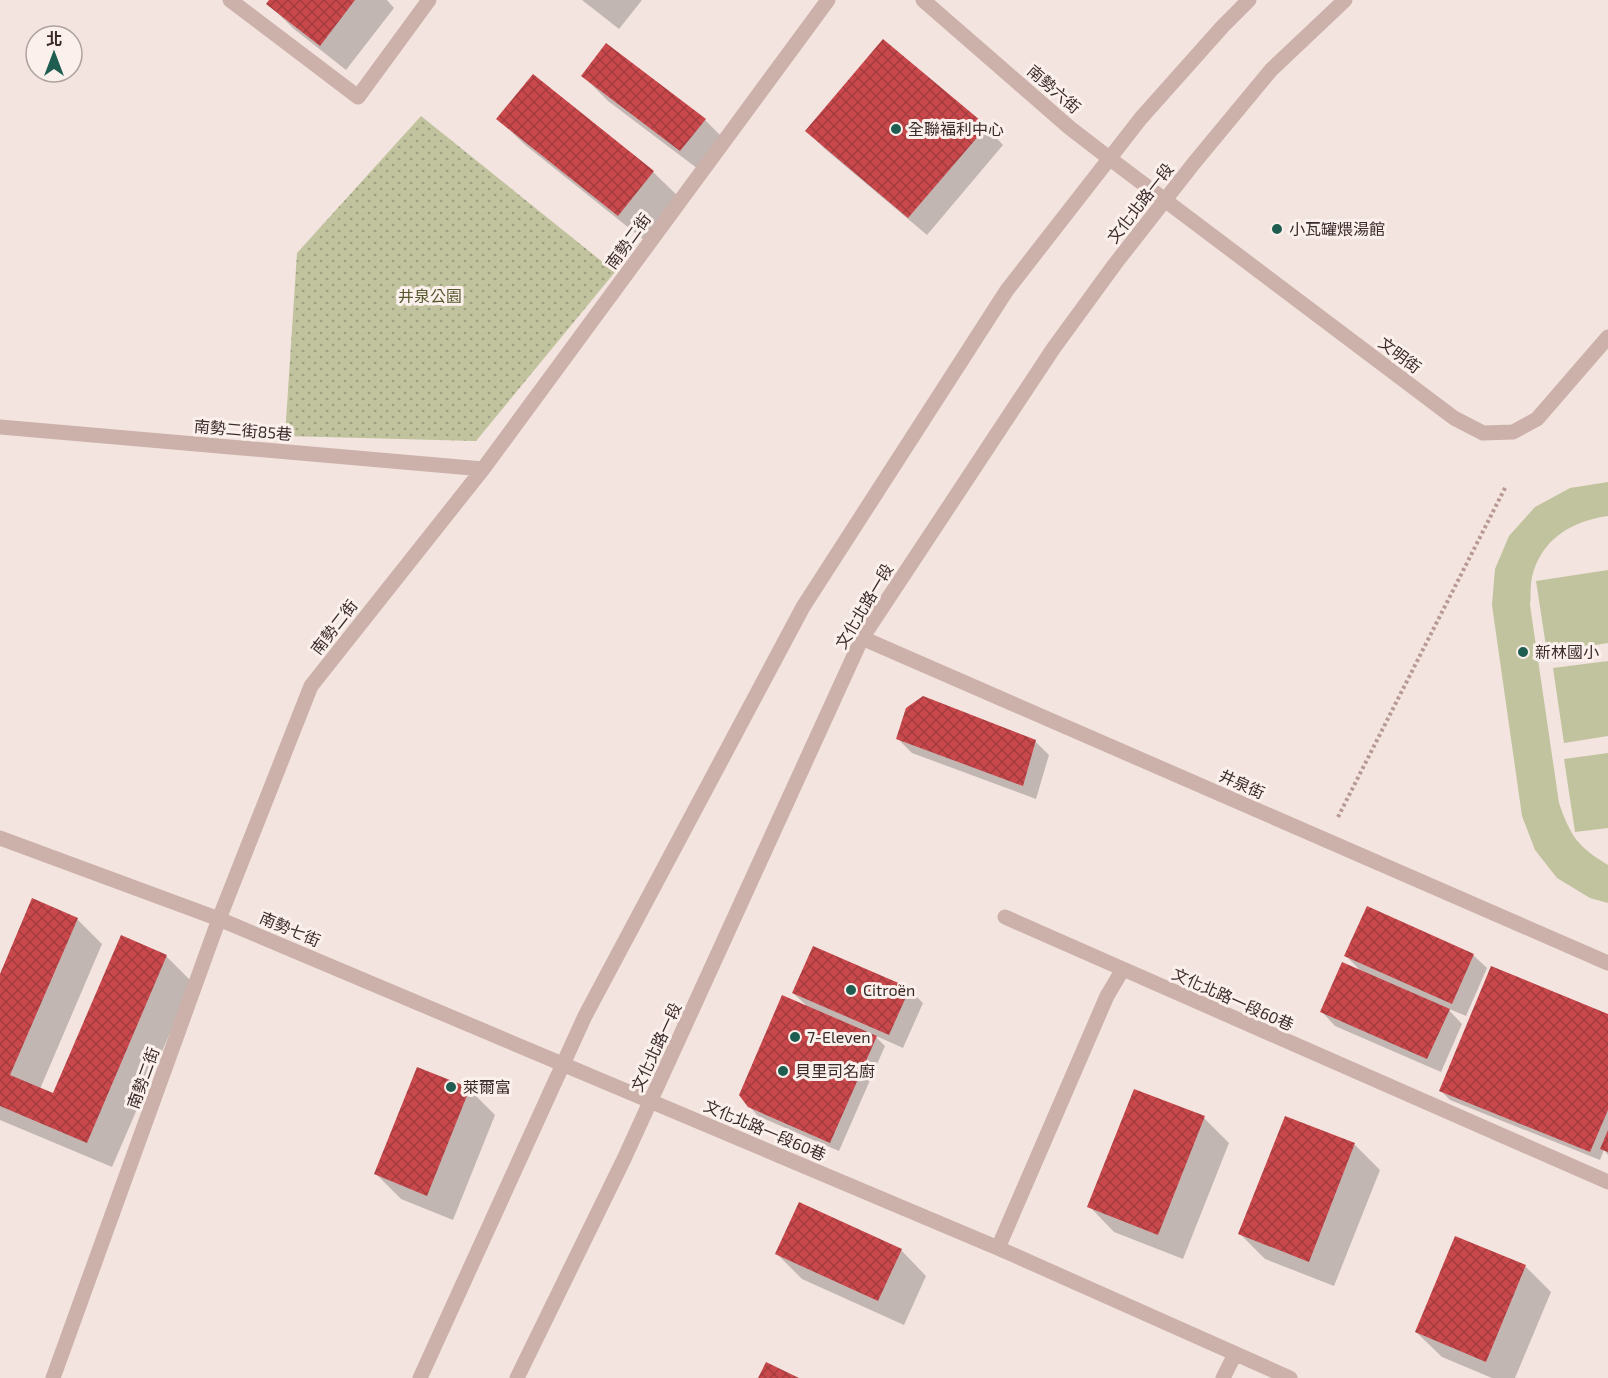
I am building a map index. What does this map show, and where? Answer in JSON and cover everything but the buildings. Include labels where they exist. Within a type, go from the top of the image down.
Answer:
[{"type":"street","points":[[230,0],[358,97],[429,0]]},
{"type":"street","name":"南勢二街","points":[[53,1378],[219,919],[311,686],[483,469],[828,0]]},
{"type":"street","name":"南勢六街","points":[[923,0],[1070,128],[1165,201]]},
{"type":"street","points":[[420,1378],[585,1016],[803,607],[1007,291],[1109,158],[1215,35],[1249,0]]},
{"type":"street","name":"文化北路一段","points":[[517,1378],[651,1101],[862,638],[1053,349],[1115,264],[1271,70],[1345,0]]},
{"type":"street","name":"文明街","points":[[1165,201],[1454,418],[1483,433],[1513,432],[1537,419],[1608,337]]},
{"type":"street","name":"南勢二街85巷","points":[[0,427],[483,469]]},
{"type":"street","name":"井泉街","points":[[862,638],[1608,963]]},
{"type":"street","name":"南勢七街","points":[[0,838],[219,919],[651,1101]]},
{"type":"street","name":"文化北路一段60巷","points":[[1005,917],[1608,1182]]},
{"type":"street","points":[[998,1248],[1107,996],[1123,969]]},
{"type":"street","name":"文化北路一段60巷","points":[[651,1101],[998,1248],[1290,1378]]},
{"type":"street","points":[[1222,1378],[1235,1354]]},
{"type":"path","points":[[1338,817],[1506,486]]},
{"type":"green space","name":"井泉公園","points":[[421,116],[615,272],[476,441],[285,436],[297,253]]},
{"type":"green space","points":[[1608,482],[1608,516],[1571,527],[1551,542],[1536,564],[1532,577],[1530,605],[1559,803],[1576,840],[1608,865],[1608,903],[1590,898],[1557,878],[1535,850],[1522,816],[1492,605],[1495,569],[1509,536],[1535,507],[1570,488]]},
{"type":"green space","points":[[1608,570],[1608,643],[1547,653],[1536,581]]},
{"type":"green space","points":[[1608,661],[1608,736],[1564,743],[1553,668]]},
{"type":"green space","points":[[1608,753],[1608,828],[1575,832],[1564,759]]},
{"type":"place","name":"全聯福利中心","points":[[896,129]]},
{"type":"place","name":"小瓦罐煨湯館","points":[[1277,229]]},
{"type":"place","name":"新林國小","points":[[1523,652]]},
{"type":"place","name":"Citroën","points":[[851,990]]},
{"type":"place","name":"7-Eleven","points":[[795,1037]]},
{"type":"place","name":"貝里司名廚","points":[[783,1071]]},
{"type":"place","name":"萊爾富","points":[[451,1087]]}]
